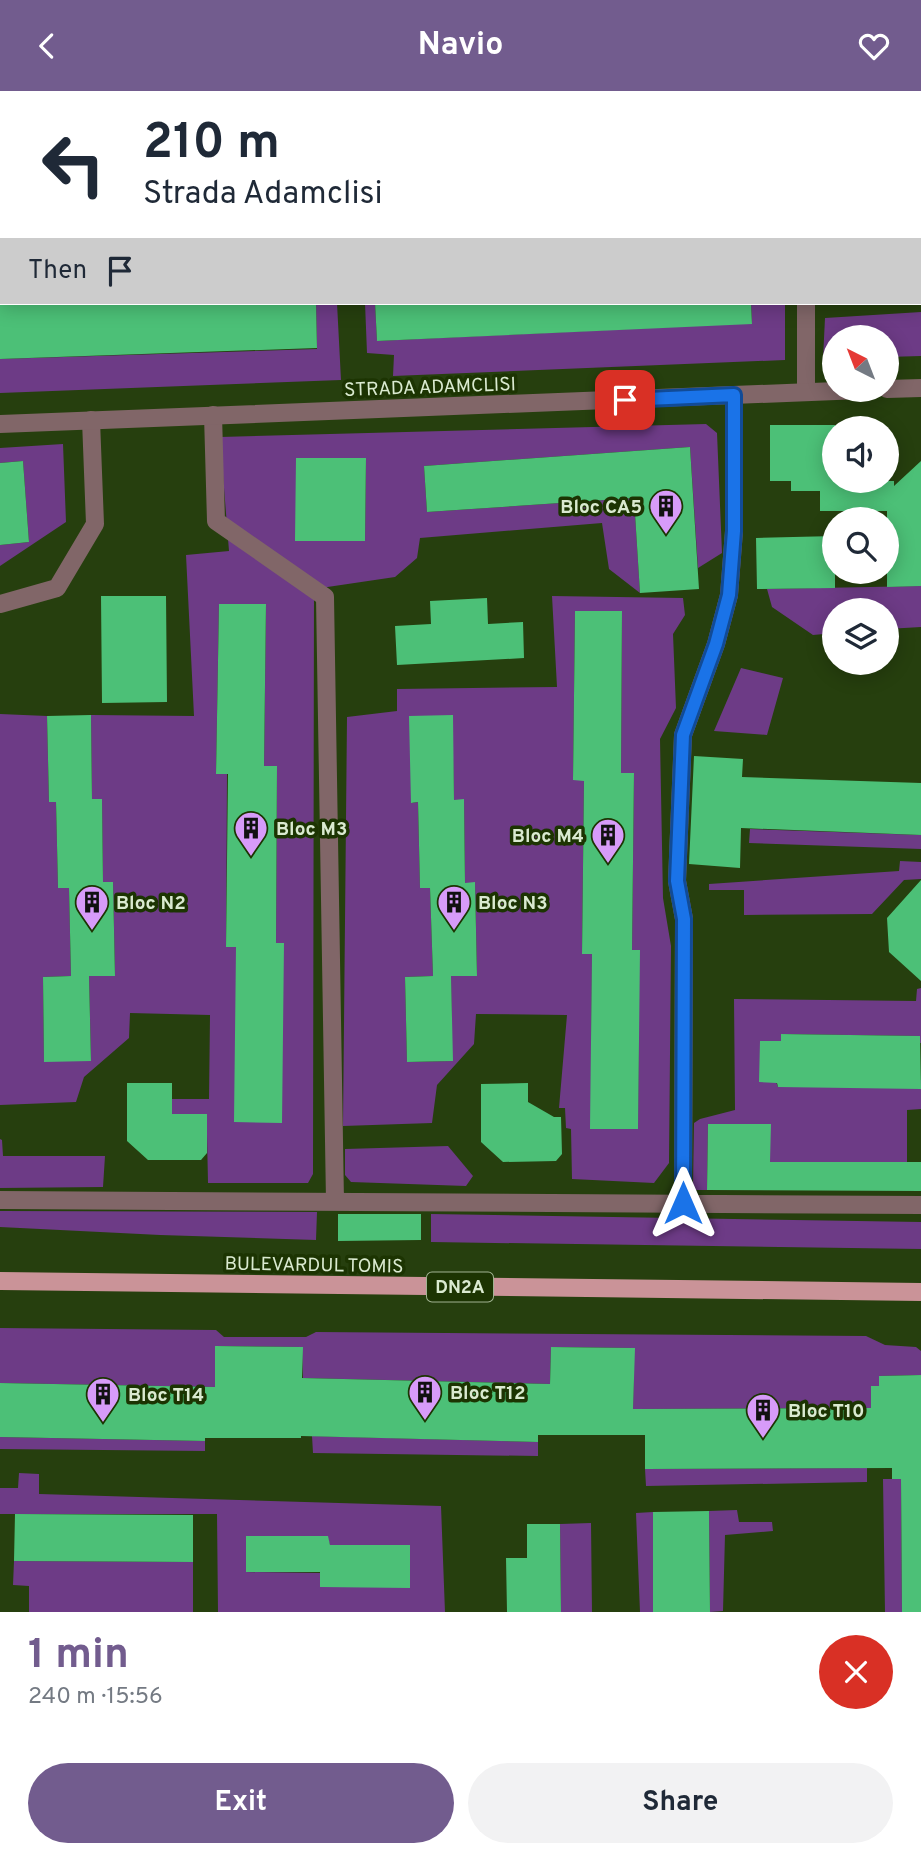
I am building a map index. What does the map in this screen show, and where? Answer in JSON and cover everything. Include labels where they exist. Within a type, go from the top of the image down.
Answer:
[{"type":"main road","name":"BULEVARDUL TOMIS","points":[[0,1281],[921,1292]]},
{"type":"street","points":[[806,305],[806,392]]},
{"type":"street","points":[[900,389],[921,388]]},
{"type":"street","name":"STRADA ADAMCLISI","points":[[0,424],[822,391]]},
{"type":"street","points":[[683,1203],[684,919],[677,881],[683,735],[716,644],[729,595],[734,531],[734,395]]},
{"type":"street","points":[[213,415],[215,521],[325,597],[335,1201]]},
{"type":"street","points":[[0,604],[57,588],[95,524],[91,420]]},
{"type":"street","points":[[0,1199],[921,1205]]},
{"type":"shaded area","points":[[316,305],[337,305],[341,380],[0,393],[0,359],[317,349]]},
{"type":"shaded area","points":[[365,305],[375,305],[377,341],[752,323],[751,305],[785,305],[785,360],[393,376],[394,355],[367,353]]},
{"type":"shaded area","points":[[921,312],[921,356],[900,357],[900,325],[825,325],[825,318]]},
{"type":"shaded area","points":[[706,424],[717,433],[722,553],[698,568],[690,447],[424,466],[427,512],[634,498],[640,593],[609,569],[602,523],[420,538],[417,558],[395,577],[314,589],[313,1174],[308,1183],[208,1183],[207,1135],[171,1114],[172,1099],[209,1099],[210,1015],[130,1013],[129,1038],[84,1077],[76,1102],[0,1105],[0,714],[47,716],[49,802],[56,802],[58,888],[69,888],[71,976],[43,977],[44,1061],[91,1060],[89,976],[115,975],[113,882],[103,882],[102,800],[92,799],[91,715],[194,716],[186,555],[229,551],[220,437]],"holes":[[[366,458],[365,541],[296,541],[296,459]],[[219,604],[266,605],[264,766],[277,767],[276,943],[226,946],[227,774],[216,773]]]},
{"type":"shaded area","points":[[63,444],[66,522],[0,566],[0,545],[29,542],[23,461],[0,463],[0,448]]},
{"type":"shaded area","points":[[921,586],[921,627],[899,628],[899,598],[822,598],[822,634],[813,635],[772,607],[767,589]]},
{"type":"shaded area","points":[[552,596],[683,598],[685,615],[673,634],[676,708],[660,739],[663,898],[671,946],[669,1163],[654,1183],[572,1179],[571,1129],[566,1128],[565,1108],[559,1108],[567,1015],[476,1014],[474,1044],[437,1085],[432,1123],[343,1126],[347,717],[397,711],[397,689],[557,687]],"holes":[[[575,611],[622,611],[621,773],[634,773],[632,950],[639,950],[638,1129],[591,1129],[592,954],[582,953],[584,780],[573,780]],[[452,715],[454,800],[464,800],[465,883],[475,883],[477,975],[451,976],[452,1061],[407,1062],[405,977],[433,976],[430,888],[420,888],[418,802],[412,803]]]},
{"type":"shaded area","points":[[741,668],[783,678],[767,735],[714,731]]},
{"type":"shaded area","points":[[750,829],[921,835],[921,849],[749,843]]},
{"type":"shaded area","points":[[900,861],[921,862],[921,879],[904,880],[872,914],[744,915],[744,890],[709,890],[709,884],[899,871]]},
{"type":"shaded area","points":[[921,988],[921,1043],[919,1036],[781,1034],[781,1041],[760,1041],[778,1087],[921,1080],[921,1109],[907,1110],[907,1162],[770,1162],[770,1124],[708,1124],[707,1190],[696,1190],[693,1187],[694,1123],[735,1110],[734,999],[916,1001],[917,989]]},
{"type":"shaded area","points":[[0,1139],[3,1156],[105,1156],[103,1187],[0,1188]]},
{"type":"shaded area","points":[[448,1146],[473,1176],[466,1186],[351,1182],[345,1175],[345,1149]]},
{"type":"shaded area","points":[[0,1211],[317,1212],[316,1240],[0,1227]]},
{"type":"shaded area","points":[[431,1214],[921,1222],[921,1249],[431,1242]]},
{"type":"shaded area","points":[[0,1328],[216,1330],[224,1337],[306,1337],[316,1332],[866,1336],[885,1345],[916,1347],[921,1351],[921,1375],[879,1376],[879,1386],[871,1408],[633,1409],[634,1348],[551,1347],[550,1384],[303,1378],[302,1347],[216,1346],[215,1387],[0,1383]]},
{"type":"shaded area","points":[[312,1436],[538,1442],[538,1456],[313,1453]]},
{"type":"shaded area","points":[[0,1437],[205,1441],[205,1451],[0,1449]]},
{"type":"shaded area","points":[[867,1468],[867,1482],[646,1486],[645,1469]]},
{"type":"shaded area","points":[[19,1473],[39,1474],[39,1494],[441,1506],[445,1612],[218,1612],[217,1514],[0,1514],[0,1488],[18,1488]],"holes":[[[246,1536],[327,1536],[330,1545],[410,1545],[410,1587],[320,1587],[320,1573],[246,1572]]]},
{"type":"shaded area","points":[[883,1479],[901,1479],[902,1612],[885,1612]]},
{"type":"shaded area","points":[[737,1510],[739,1522],[772,1522],[773,1531],[725,1535],[723,1611],[710,1612],[709,1511]]},
{"type":"shaded area","points":[[653,1512],[653,1612],[640,1612],[636,1513]]},
{"type":"shaded area","points":[[591,1523],[592,1612],[561,1612],[560,1524]]},
{"type":"shaded area","points":[[14,1561],[193,1562],[193,1612],[29,1612],[29,1586],[13,1585]]},
{"type":"building","points":[[0,305],[316,305],[317,348],[0,359]]},
{"type":"building","points":[[375,305],[751,305],[752,324],[377,341]]},
{"type":"building","points":[[770,425],[822,425],[822,493],[899,493],[899,481],[921,461],[921,586],[887,587],[887,584],[899,584],[899,507],[822,507],[820,511],[820,491],[791,491],[791,481],[770,481]]},
{"type":"building","name":"Bloc CA5","points":[[690,447],[699,589],[640,593],[634,498],[427,512],[424,466]]},
{"type":"building","points":[[296,458],[366,458],[365,541],[295,541]]},
{"type":"building","points":[[23,461],[29,542],[0,545],[0,463]]},
{"type":"building","points":[[822,536],[822,584],[835,584],[835,588],[757,589],[756,538]]},
{"type":"building","points":[[101,596],[166,596],[167,702],[102,703]]},
{"type":"building","points":[[487,598],[488,624],[523,622],[524,658],[397,665],[395,626],[431,624],[430,601]]},
{"type":"building","name":"Bloc M3","points":[[219,604],[266,604],[264,766],[277,766],[276,943],[284,943],[282,1123],[234,1122],[236,947],[226,947],[228,774],[216,774]]},
{"type":"building","name":"Bloc M4","points":[[575,611],[622,611],[621,773],[634,773],[632,950],[640,950],[638,1129],[590,1129],[592,954],[582,954],[584,781],[573,780]]},
{"type":"building","name":"Bloc N2","points":[[91,715],[92,799],[102,799],[103,882],[113,882],[115,976],[89,976],[91,1061],[44,1062],[43,977],[71,976],[69,888],[58,888],[56,802],[49,802],[47,716]]},
{"type":"building","name":"Bloc N3","points":[[453,715],[454,800],[464,799],[465,883],[475,882],[477,976],[451,976],[453,1061],[407,1062],[405,977],[433,976],[430,888],[420,888],[418,802],[411,803],[409,716]]},
{"type":"building","points":[[694,756],[743,759],[742,777],[921,783],[921,835],[741,828],[740,868],[689,864]]},
{"type":"building","points":[[921,880],[921,981],[889,952],[887,918]]},
{"type":"building","points":[[781,1034],[920,1036],[921,1089],[778,1087],[777,1083],[759,1082],[760,1041],[781,1041]]},
{"type":"building","points":[[127,1083],[172,1083],[172,1114],[207,1114],[207,1153],[201,1160],[148,1160],[127,1141]]},
{"type":"building","points":[[528,1083],[528,1102],[554,1117],[561,1117],[562,1154],[556,1161],[503,1162],[481,1142],[481,1084]]},
{"type":"building","points":[[708,1124],[771,1124],[770,1162],[921,1162],[921,1191],[707,1190]]},
{"type":"building","points":[[338,1214],[421,1214],[421,1240],[338,1241]]},
{"type":"building","points":[[215,1346],[303,1347],[302,1378],[550,1384],[551,1347],[635,1348],[633,1409],[871,1408],[871,1386],[879,1386],[879,1376],[921,1375],[921,1612],[902,1612],[901,1479],[892,1479],[892,1468],[645,1469],[645,1435],[538,1435],[538,1442],[301,1436],[205,1438],[205,1441],[0,1437],[0,1383],[215,1387]]},
{"type":"building","points":[[709,1511],[710,1612],[653,1612],[653,1512]]},
{"type":"building","points":[[15,1514],[193,1515],[193,1562],[14,1561]]},
{"type":"building","points":[[527,1524],[560,1524],[561,1612],[507,1612],[506,1558],[527,1558]]},
{"type":"building","points":[[246,1536],[328,1536],[330,1545],[410,1545],[410,1588],[320,1587],[320,1572],[246,1572]]},
{"type":"place","name":"Bloc CA5","points":[[666,536]]},
{"type":"place","name":"Bloc M3","points":[[251,858]]},
{"type":"place","name":"Bloc M4","points":[[608,865]]},
{"type":"place","name":"Bloc N2","points":[[92,932]]},
{"type":"place","name":"Bloc N3","points":[[454,932]]},
{"type":"place","name":"Bloc T12","points":[[425,1422]]},
{"type":"place","name":"Bloc T14","points":[[103,1424]]},
{"type":"place","name":"Bloc T10","points":[[763,1440]]},
{"type":"route","points":[[625,400],[734,395],[734,531],[729,595],[716,644],[683,735],[677,881],[684,919],[683,1203]]}]
